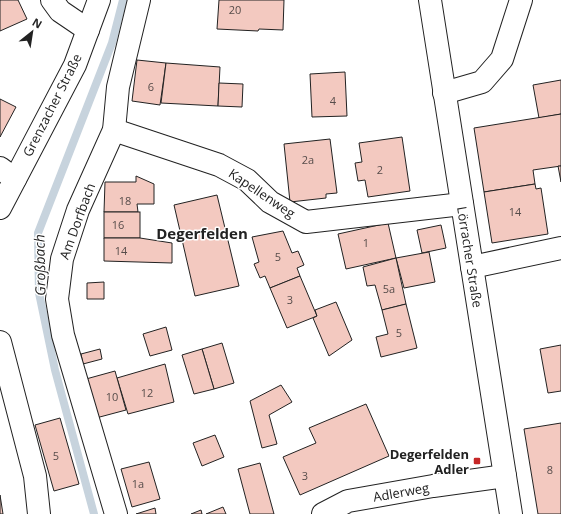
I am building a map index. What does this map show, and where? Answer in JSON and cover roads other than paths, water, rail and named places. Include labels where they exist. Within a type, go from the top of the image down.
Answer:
[{"type":"street","points":[[52,0],[60,11],[88,30]]},
{"type":"street","name":"Grenzacher Straße","points":[[0,208],[8,173],[75,65],[99,0]]},
{"type":"street","name":"Am Dorfbach","points":[[116,514],[63,335],[57,299],[62,259],[73,224],[114,130],[118,87],[139,0]]},
{"type":"street","name":"Lörracher Straße","points":[[430,0],[511,514]]},
{"type":"street","points":[[444,93],[482,82],[502,59],[521,0]]},
{"type":"street","name":"Kapellenweg","points":[[114,130],[219,165],[247,180],[270,202],[306,222],[462,204]]},
{"type":"street","points":[[472,267],[561,248]]},
{"type":"street","points":[[0,342],[35,476],[39,514]]},
{"type":"street","name":"Adlerweg","points":[[323,514],[348,501],[433,486],[505,476]]},
{"type":"waterway","name":"Großbach","points":[[94,514],[55,370],[39,293],[38,233],[112,43],[123,0]]},
{"type":"place","name":"Degerfelden Adler","points":[[477,461]]},
{"type":"district","name":"Degerfelden","points":[[202,234]]}]
